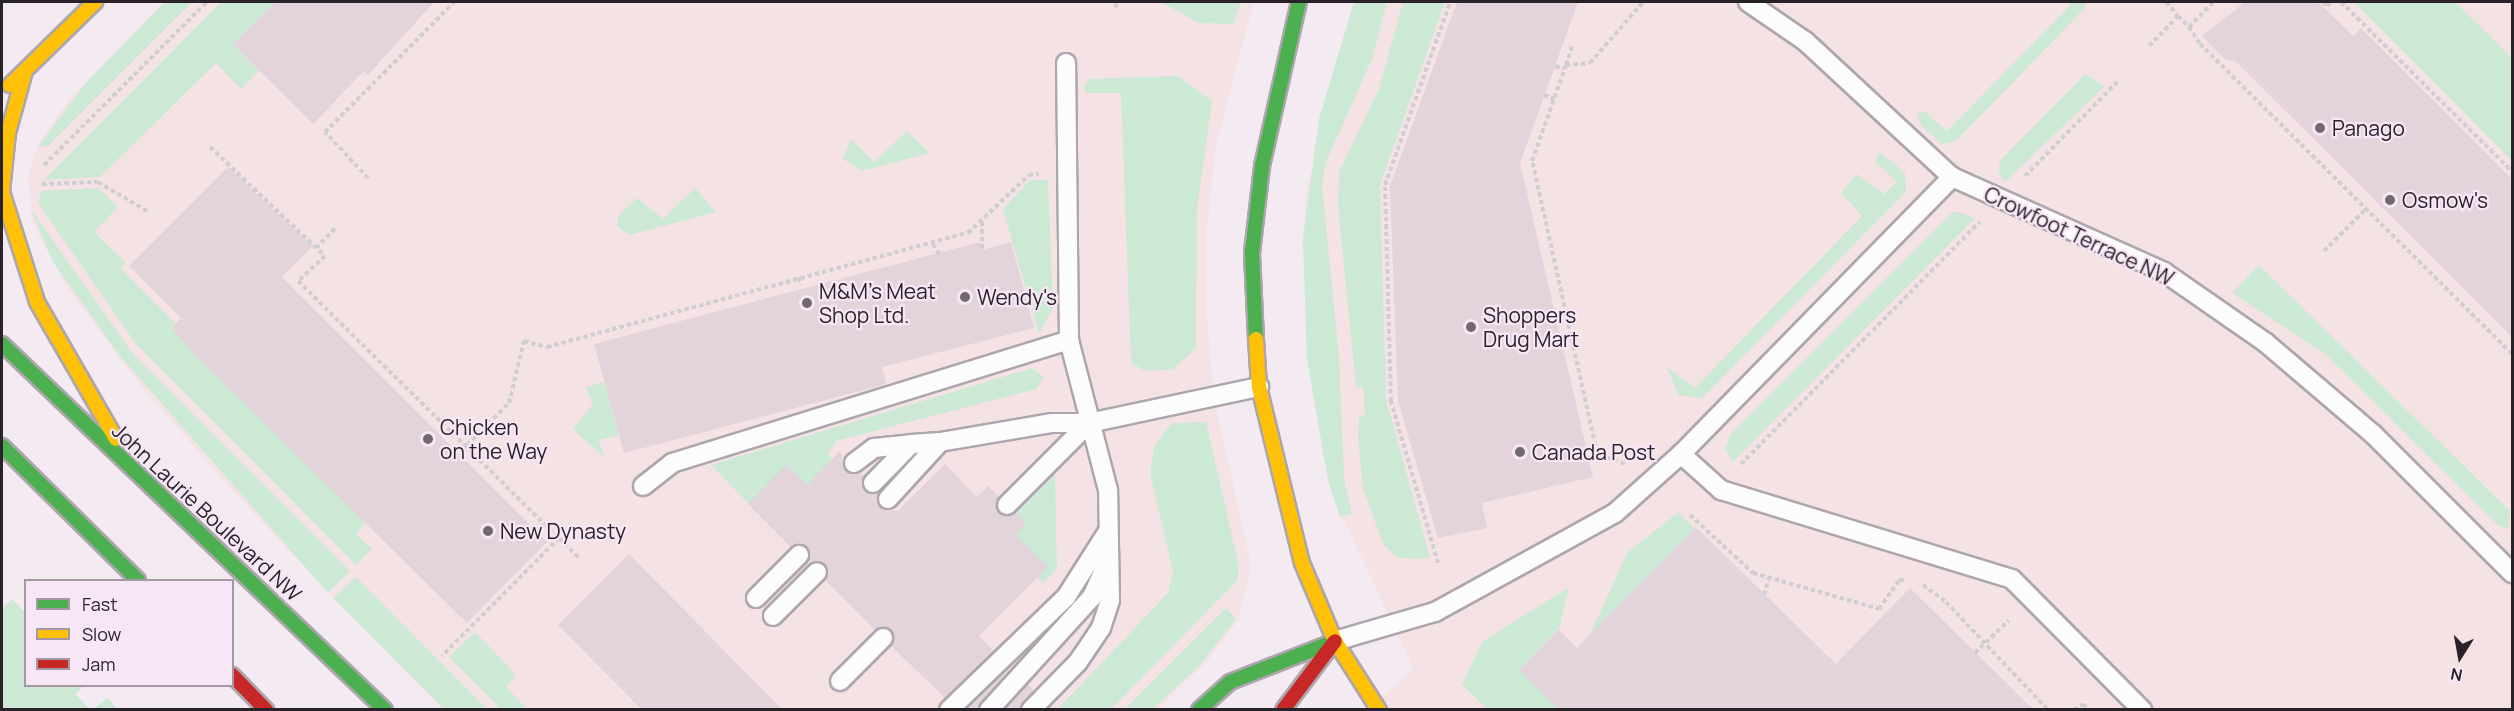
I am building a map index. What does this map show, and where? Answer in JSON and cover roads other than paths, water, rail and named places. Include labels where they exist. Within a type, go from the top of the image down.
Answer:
[{"type":"street","points":[[2,92],[95,2]]},
{"type":"street","points":[[1299,2],[1264,154],[1252,253],[1259,387],[1302,563],[1335,641],[1379,710]]},
{"type":"street","points":[[25,71],[8,133],[2,192],[37,302],[136,474]]},
{"type":"street","name":"John Laurie Boulevard NW","points":[[2,344],[385,710]]},
{"type":"street","points":[[2,446],[137,579]]},
{"type":"street","points":[[1199,710],[1230,682],[1335,641]]},
{"type":"street","points":[[1282,710],[1335,641]]},
{"type":"street","points":[[234,677],[267,710]]},
{"type":"lane","name":"Crowfoot Terrace NW","points":[[1748,2],[1805,41],[1952,177],[2164,272],[2266,343],[2373,434],[2512,573]]},
{"type":"lane","points":[[1031,710],[1078,662],[1101,628],[1110,600],[1108,489],[1069,340],[1066,63]]},
{"type":"lane","points":[[1335,641],[1407,623],[1547,553],[1615,513],[1681,454],[1952,177]]},
{"type":"lane","points":[[643,486],[672,463],[1069,340]]},
{"type":"lane","points":[[854,463],[873,448],[940,442],[1052,423],[1089,423],[1259,387]]},
{"type":"lane","points":[[1007,505],[1089,423]]},
{"type":"lane","points":[[888,499],[940,442]]},
{"type":"lane","points":[[873,483],[911,444]]},
{"type":"lane","points":[[1681,454],[1721,490],[2012,579],[2142,710]]},
{"type":"lane","points":[[949,710],[1066,597],[1109,529]]},
{"type":"lane","points":[[756,598],[799,555]]},
{"type":"lane","points":[[989,710],[1092,597],[1109,558]]},
{"type":"lane","points":[[774,616],[817,572]]},
{"type":"lane","points":[[840,681],[883,638]]},
{"type":"place","name":"Panago","points":[[2320,128]]},
{"type":"place","name":"Osmow's","points":[[2390,200]]},
{"type":"place","name":"Wendy's","points":[[965,297]]},
{"type":"place","name":"M&M's Meat Shop Ltd.","points":[[807,303]]},
{"type":"place","name":"Shoppers Drug Mart","points":[[1471,327]]},
{"type":"place","name":"Chicken on the Way","points":[[428,439]]},
{"type":"place","name":"Canada Post","points":[[1520,452]]},
{"type":"place","name":"New Dynasty","points":[[488,531]]}]
